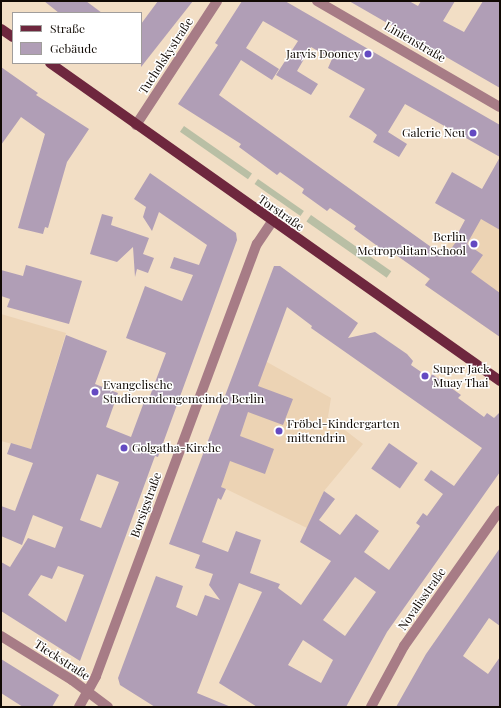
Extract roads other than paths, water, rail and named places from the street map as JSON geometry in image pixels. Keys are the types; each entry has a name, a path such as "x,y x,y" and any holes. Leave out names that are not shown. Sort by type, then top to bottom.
{"main road":[{"path":"1,29 12,36"},
{"name":"Torstraße","path":"51,64 272,222 500,381"}],"street":[{"name":"Tucholskystraße","path":"136,125 217,1"},
{"name":"Linienstraße","path":"317,1 500,107"},
{"name":"Borsigstraße","path":"79,707 96,676 258,244 272,222"},
{"name":"Novalisstraße","path":"371,707 404,646 500,510"},
{"name":"Tieckstraße","path":"1,636 108,707"}],"place":[{"name":"Jarvis Dooney","path":"368,54"},
{"name":"Galerie Neu","path":"473,133"},
{"name":"Berlin Metropolitan School","path":"474,244"},
{"name":"Super Jack Muay Thai","path":"425,376"},
{"name":"Evangelische Studierendengemeinde Berlin","path":"95,392"},
{"name":"Fröbel-Kindergarten mittendrin","path":"279,431"},
{"name":"Golgatha-Kirche","path":"124,448"}]}
